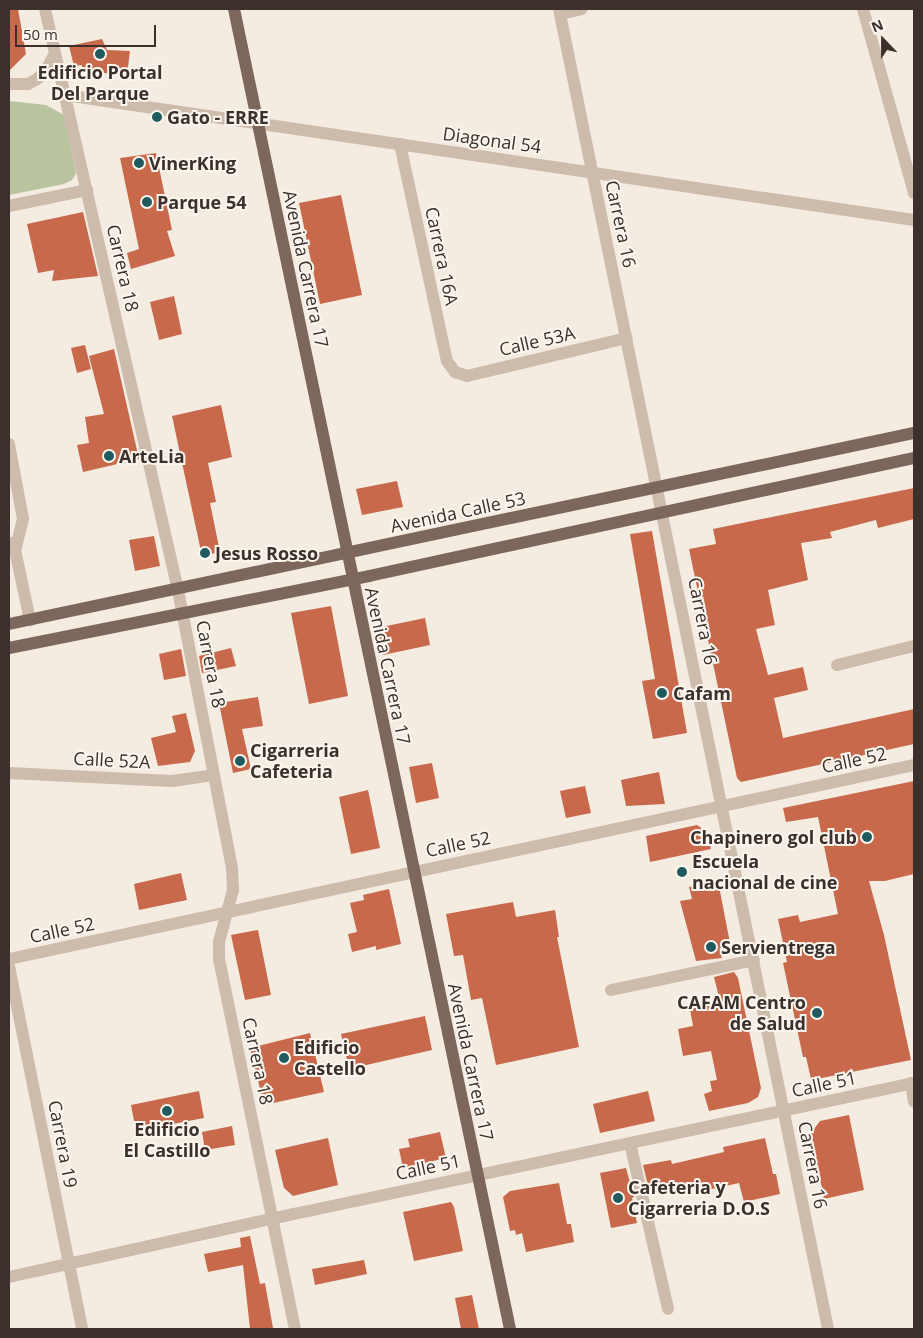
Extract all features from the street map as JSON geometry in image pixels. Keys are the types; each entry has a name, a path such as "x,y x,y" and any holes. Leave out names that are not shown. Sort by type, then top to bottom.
{"main road":[{"name":"Avenida Carrera 17","path":"234,9 510,1329"},
{"name":"Avenida Calle 53","path":"9,624 178,590 914,433"},
{"path":"9,648 352,579 914,458"}],"street":[{"name":"Carrera 18","path":"45,9 178,590 232,869 233,890 219,942 220,966 295,1329"},
{"path":"560,11 581,9"},
{"path":"863,9 914,193"},
{"name":"Carrera 16","path":"560,11 828,1329"},
{"path":"9,84 28,84 38,79 45,72 55,53"},
{"name":"Diagonal 54","path":"65,94 914,220"},
{"name":"Carrera 16A","path":"400,144 447,361 455,372"},
{"path":"9,206 87,190"},
{"name":"Calle 53A","path":"455,372 467,376 627,338"},
{"path":"9,444 23,519 12,545 30,620"},
{"path":"837,665 914,646"},
{"name":"Calle 52","path":"9,959 914,765"},
{"name":"Calle 52A","path":"9,773 172,781 214,775"},
{"path":"611,990 754,960"},
{"name":"Carrera 19","path":"9,966 82,1329"},
{"path":"913,1083 914,1102"},
{"name":"Calle 51","path":"9,1277 272,1218 913,1083"},
{"path":"630,1143 668,1309"}],"green space":[{"path":"9,101 46,105 64,115 76,173 72,180 64,184 9,195"}],"building":[{"path":"9,9 18,9 26,54 9,71"},
{"name":"Edificio Portal Del Parque","path":"102,39 107,50 130,51 127,75 82,71 82,65 74,66 69,46"},
{"path":"156,153 172,230 167,231 175,256 131,269 127,253 139,249 120,158"},
{"path":"341,195 362,295 320,304 299,203"},
{"path":"83,212 98,276 52,281 54,270 38,273 27,224"},
{"path":"174,296 182,334 159,340 150,302"},
{"path":"85,345 91,369 77,373 71,348"},
{"path":"114,349 139,459 83,472 77,445 89,443 85,417 104,414 89,356"},
{"path":"221,405 232,457 208,463 216,502 210,503 220,552 202,556 172,416"},
{"path":"397,481 403,507 362,515 356,489"},
{"path":"914,488 914,519 878,528 876,520 830,532 832,538 801,543 808,580 768,590 775,625 756,629 768,675 803,667 808,690 774,698 783,738 914,709 914,744 741,782 737,778 689,549 716,544 713,529"},
{"path":"652,531 687,733 653,739 642,681 655,679 630,534"},
{"path":"154,536 160,566 135,571 129,540"},
{"path":"331,606 348,696 309,704 291,613"},
{"path":"425,618 430,645 383,655 377,628"},
{"path":"231,648 236,666 202,673 199,656"},
{"path":"181,649 186,676 164,680 159,654"},
{"path":"258,697 263,726 242,729 251,769 233,773 219,703"},
{"path":"186,713 195,751 190,762 158,766 151,738 176,732 172,716"},
{"path":"432,763 439,798 416,803 409,767"},
{"path":"659,772 665,804 626,806 621,780"},
{"path":"914,781 914,874 885,881 869,881 884,935 911,1060 811,1079 806,1057 803,1057 783,963 787,962 778,919 798,915 800,922 838,914 818,817 786,822 783,808"},
{"path":"585,786 591,813 566,818 560,791"},
{"path":"368,790 380,848 351,854 339,797"},
{"path":"697,825 706,831 711,849 650,862 646,836"},
{"path":"181,873 187,900 139,910 134,884"},
{"path":"718,881 730,951 721,956 722,958 696,961 680,901 692,899 689,887"},
{"path":"389,889 401,944 376,950 376,946 352,952 348,934 357,932 350,903 364,900 363,895"},
{"path":"513,902 516,917 555,910 559,937 557,937 579,1047 496,1065 482,998 471,1000 463,955 454,956 446,914"},
{"path":"258,930 271,995 245,1000 231,935"},
{"path":"734,972 738,978 761,1088 758,1097 748,1103 709,1111 704,1094 712,1091 710,1081 717,1080 711,1051 683,1056 678,1029 693,1026 689,1004 719,997 714,977"},
{"path":"425,1016 432,1050 349,1069 341,1034"},
{"name":"Edificio Castello","path":"310,1033 324,1092 264,1105 250,1048"},
{"name":"Edificio El Castillo","path":"199,1091 204,1118 136,1131 131,1105"},
{"path":"648,1091 655,1121 600,1133 593,1104"},
{"path":"849,1115 864,1190 824,1199 811,1133 820,1121"},
{"path":"232,1126 235,1145 205,1150 202,1132"},
{"path":"440,1132 446,1158 403,1168 399,1149 410,1147 408,1139"},
{"path":"328,1138 338,1185 293,1196 284,1188 275,1150"},
{"path":"765,1138 773,1174 776,1174 780,1194 744,1202 739,1183 703,1191 701,1182 650,1194 643,1165 671,1160 672,1164 724,1152 723,1147"},
{"name":"Cafeteria y Cigarreria D.O.S","path":"626,1168 634,1197 632,1198 637,1223 611,1228 600,1173"},
{"path":"559,1183 567,1224 571,1224 574,1242 526,1252 522,1233 516,1235 515,1230 510,1231 503,1197 510,1191"},
{"path":"451,1202 454,1207 463,1251 414,1261 403,1212"},
{"path":"250,1236 260,1284 265,1283 273,1328 250,1329 243,1265 208,1272 204,1254 241,1247 240,1238"},
{"path":"364,1260 367,1274 315,1285 312,1269"},
{"path":"472,1295 479,1329 461,1329 455,1298"}],"place":[{"name":"Edificio Portal Del Parque","path":"100,54"},
{"name":"Gato - ERRE","path":"157,117"},
{"name":"VinerKing","path":"139,163"},
{"name":"Parque 54","path":"147,202"},
{"name":"ArteLia","path":"109,456"},
{"name":"Jesus Rosso","path":"205,553"},
{"name":"Cafam","path":"662,693"},
{"name":"Cigarreria Cafeteria","path":"240,761"},
{"name":"Chapinero gol club","path":"867,837"},
{"name":"Escuela nacional de cine","path":"682,872"},
{"name":"Servientrega","path":"711,947"},
{"name":"CAFAM Centro de Salud","path":"817,1013"},
{"name":"Edificio Castello","path":"284,1058"},
{"name":"Edificio El Castillo","path":"167,1111"},
{"name":"Cafeteria y Cigarreria D.O.S","path":"618,1198"}]}
